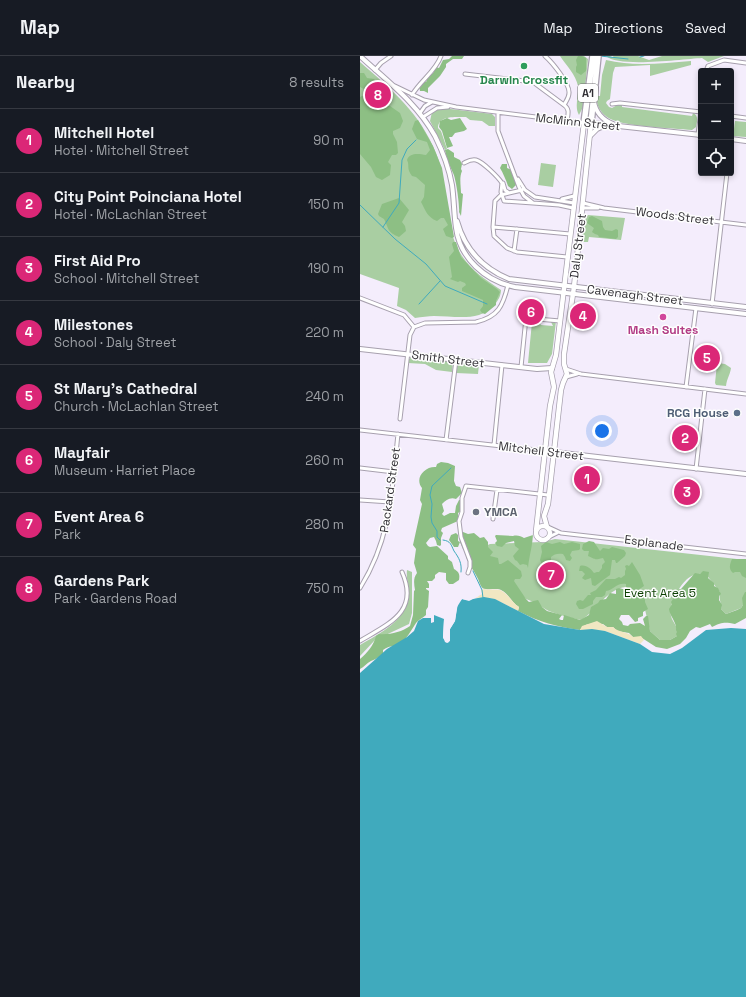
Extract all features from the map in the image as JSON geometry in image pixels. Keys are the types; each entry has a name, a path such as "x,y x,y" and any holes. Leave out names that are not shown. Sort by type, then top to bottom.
{"highway":[{"name":"A1","path":"584,123 594,61 598,56"},
{"name":"A1","path":"591,123 594,93 594,61"},
{"name":"McMinn Street","path":"584,123 591,123"}],"main road":[{"name":"Daly Street","path":"553,367 556,355 563,286 584,123"},
{"name":"Daly Street","path":"566,369 564,354 574,287 591,123"},
{"path":"574,202 583,206"},
{"path":"573,208 583,206"},
{"path":"570,234 579,236"},
{"path":"567,257 573,255 578,250"},
{"path":"560,364 566,369 566,377 561,390 554,452 544,516 550,534 543,540 538,538 536,531 550,406 554,389 551,376 553,367 560,364"},
{"path":"551,376 555,380 559,381 566,377"},
{"name":"Mitchell Street","path":"545,451 554,452"},
{"path":"536,531 539,526 544,525 548,527"}],"street":[{"path":"360,56 394,86 423,117 446,162 452,185 454,205"},
{"path":"375,70 390,56"},
{"path":"412,95 438,63 441,56"},
{"path":"545,56 551,61 569,89 569,97 564,105"},
{"path":"707,68 708,66 724,60 746,63"},
{"path":"465,74 533,82 567,107 567,121"},
{"path":"394,86 412,95 432,102 456,107"},
{"path":"594,93 595,106 599,115 610,123 622,127"},
{"path":"420,113 425,106 432,102"},
{"path":"612,104 620,103 698,112"},
{"path":"423,117 438,107 456,107"},
{"name":"McMinn Street","path":"456,107 584,123"},
{"path":"498,113 498,131 521,190 529,200 535,203"},
{"path":"734,116 746,118"},
{"name":"McMinn Street","path":"591,123 698,135"},
{"path":"590,136 596,129 608,125"},
{"path":"734,139 746,141"},
{"path":"464,163 472,160 478,161 502,181 505,190 509,193"},
{"path":"514,170 525,190 532,196 574,202"},
{"path":"711,310 727,176"},
{"path":"502,181 501,195 506,201"},
{"path":"525,190 501,195 495,201 493,227 494,236 507,248 517,252 567,257"},
{"path":"529,200 532,196"},
{"path":"558,199 574,196"},
{"path":"546,198 546,204"},
{"path":"495,201 535,203 573,208"},
{"name":"Cavenagh Street","path":"454,205 461,234 473,254 486,267 509,279 746,307"},
{"name":"Cavenagh Street","path":"454,205 458,237 468,257 486,276 508,285 563,292 573,295 746,314"},
{"name":"Woods Street","path":"583,206 746,225"},
{"path":"493,227 570,234"},
{"path":"514,250 518,229"},
{"path":"400,419 407,354 410,335 414,327 425,323 476,322 491,317 504,300 509,279"},
{"path":"530,288 531,282"},
{"path":"608,291 608,298"},
{"path":"360,298 404,315 414,327"},
{"name":"Cavenagh Street","path":"696,302 696,308"},
{"path":"686,387 696,308"},
{"path":"521,367 526,318 560,321"},
{"name":"Smith Street","path":"360,349 537,369 553,367"},
{"path":"446,440 456,360"},
{"path":"494,445 502,365"},
{"name":"Smith Street","path":"537,369 551,376"},
{"path":"566,369 581,374 746,394"},
{"path":"566,377 581,374"},
{"path":"696,469 705,389"},
{"name":"Mitchell Street","path":"360,430 545,451"},
{"name":"Packard Street","path":"360,588 380,548 387,526 398,434"},
{"name":"Mitchell Street","path":"554,452 746,474"},
{"path":"360,468 394,472"},
{"path":"468,573 470,561 461,537 459,521 462,512 462,498 465,487 469,486 548,495"},
{"path":"493,520 497,490"},
{"path":"360,501 390,502"},
{"name":"Esplanade","path":"548,527 561,533"},
{"name":"Esplanade","path":"547,538 561,533 746,554"},
{"path":"360,641 393,622 401,612 406,602 407,591 406,581 402,572"}],"green space":[{"path":"452,56 464,56 462,59 453,59 446,64 446,67 440,76 428,88 428,93 420,91 419,86 423,82 426,82 426,79 433,73 436,67 439,68 443,60 449,59"},
{"path":"560,56 584,56 588,59 583,107 579,115 577,108 577,82"},
{"path":"578,56 586,58 586,71 581,75 576,72 576,60"},
{"path":"606,56 614,58 613,56 638,56 649,60 662,56 724,56 708,62 702,58 667,61 624,62 613,60"},
{"path":"606,60 638,64 691,61 691,65 650,76 650,65 615,67 610,99 606,103 612,108 622,104 622,107 692,116 693,113 697,117 696,127 692,130 635,125 623,123 607,117 599,108 596,96 600,96 602,75"},
{"path":"360,62 404,103 422,126 436,153 440,165 449,219 456,245 462,256 475,271 501,290 497,302 483,314 468,317 432,316 415,318 406,310 397,306 399,288 360,274"},
{"path":"360,73 364,73 367,78 374,79 377,83 376,88 366,90 360,87"},
{"path":"362,96 373,100 378,100 385,105 390,106 400,113 403,121 400,128 393,131 397,142 398,153 396,155 392,155 388,162 391,165 390,175 382,180 376,177 371,167 360,154 360,97"},
{"path":"442,108 492,114 495,117 495,126 489,126 482,121 470,120 466,117 444,119 439,124 438,128 441,131 447,149 445,150 430,121 432,112"},
{"path":"447,118 451,120 460,118 467,129 455,133 452,137 449,137 453,146 447,148 442,131 439,127 440,121"},
{"path":"418,120 433,146 442,168 454,237 452,238 446,236 443,229 448,225 444,218 437,221 431,218 427,213 421,202 424,197 425,185 416,177 412,176 409,171 407,160 408,157 415,154 426,155 430,150 427,142 417,139 412,129 415,121"},
{"path":"735,121 746,122 746,137 734,136"},
{"path":"448,149 454,153 454,157 460,160 462,164 460,182 461,193 463,194 461,216 459,212 455,180 445,150"},
{"path":"541,163 556,165 553,187 538,185"},
{"path":"502,164 507,164 507,168 512,170 516,185 512,189 508,186 500,168"},
{"path":"399,198 409,210 402,222 406,231 399,237 390,232 384,219 378,214 382,204"},
{"path":"588,215 625,218 621,240 589,237 588,242 581,242 585,218"},
{"path":"592,216 602,221 605,230 618,230 618,237 616,239 599,237 592,232 594,228 587,223 589,217"},
{"path":"453,242 456,242 461,257 481,278 500,292 496,305 485,314 480,310 483,306 483,300 462,291 462,288 466,285 465,283 450,279 452,277 449,257 454,251 452,244"},
{"path":"556,321 552,354 547,363 528,363 532,322 539,322 541,325 553,326 551,322"},
{"path":"412,357 452,361 452,372 436,370 425,364 408,363 409,359"},
{"path":"461,362 479,364 478,374 456,373 457,366"},
{"path":"718,363 725,364 731,368 726,386 716,385 715,383"},
{"path":"441,462 455,466 454,481 456,486 460,487 462,493 456,499 448,499 442,504 444,511 442,514 444,516 450,513 455,513 459,500 461,500 461,511 458,513 458,521 442,528 441,531 443,533 440,546 437,545 434,537 430,538 426,543 430,547 437,546 448,556 448,559 452,562 454,569 459,573 459,580 453,584 449,584 446,580 446,573 439,572 435,575 435,578 432,581 427,581 429,588 426,589 429,591 426,615 417,622 401,643 385,648 383,650 383,654 360,669 360,659 370,649 376,636 379,634 399,631 410,626 413,615 415,590 414,579 417,573 414,563 416,549 413,545 422,504 420,500 422,488 419,480 422,473 428,468 436,467 437,464"},
{"path":"463,532 468,534 474,533 480,538 484,537 488,542 488,547 493,552 490,556 498,558 499,564 508,560 521,571 522,576 520,579 515,579 514,581 526,599 529,602 538,600 542,607 547,611 562,615 559,619 561,620 563,620 564,615 580,620 589,615 591,607 600,600 606,599 610,593 616,594 616,589 619,588 633,592 645,599 648,609 643,612 643,616 638,618 638,621 635,622 629,615 621,615 619,619 623,625 628,626 630,624 640,623 645,626 643,619 648,616 650,631 660,640 670,640 677,636 676,627 669,609 672,604 671,602 673,596 676,590 681,589 695,573 700,574 703,571 709,572 708,578 714,583 714,586 718,588 721,594 719,596 719,600 722,605 721,609 726,614 741,608 743,605 742,598 746,592 746,618 735,624 724,623 712,627 710,624 700,628 696,627 690,631 680,644 667,649 656,647 642,638 633,637 629,633 617,631 613,627 607,627 603,624 587,625 582,627 580,630 556,626 518,611 519,607 501,590 482,588 467,559 466,556 469,554 463,549 459,535"},
{"path":"456,533 458,535 458,541 460,542 458,547 454,547 449,540 451,535"},
{"path":"496,535 520,536 524,538 533,535 528,568 527,565 520,565 515,560 513,556 519,549 515,546 514,541 506,543 502,547 497,546 495,543 497,541"},
{"name":"Event Area 5","path":"555,539 746,560 746,592 743,605 741,608 726,614 721,609 719,597 720,592 705,573 693,575 686,580 679,589 671,606 671,616 677,627 677,636 670,640 660,640 650,631 643,601 626,587 607,596 581,620 557,614 526,599 479,549 490,544 543,542"},
{"path":"589,541 594,542 600,551 603,548 609,549 612,547 624,550 626,553 625,556 617,563 615,560 612,560 610,575 595,586 592,585 591,578 585,580 582,578 585,574 582,571 579,571 580,566 584,566 588,567 594,573 599,572 605,562 603,558 596,559 588,556 589,551 584,551 582,549 583,544"},
{"path":"546,542 552,544 560,542 564,544 572,542 580,544 580,549 572,551 570,555 572,558 570,561 566,560 563,554 556,554 551,557 551,561 548,561 548,563 543,566 540,560 542,552 541,546"},
{"path":"732,559 746,559 746,578 742,576 740,572 733,573 730,570"},
{"path":"632,562 640,575 644,586 638,590 634,590 626,587 626,584 620,584 606,591 605,595 602,597 596,597 593,604 583,609 579,609 576,604 577,601 583,601 588,595 591,595 590,593 596,590 606,579 621,578 625,575 625,566 629,566"},
{"path":"407,570 412,572 412,613 409,624 375,640 360,656 360,645 384,631 398,619 403,612 408,595"}],"sand":[{"path":"481,590 503,591 519,607 518,611 493,599 475,598 482,594"},
{"path":"597,621 607,627 613,627 633,637 641,636 644,640 640,644 605,631 580,630 582,626"}],"water":[{"path":"484,597 495,599 544,624 580,630 592,629 605,631 640,644 652,652 670,654 682,648 706,630 731,628 746,629 746,997 360,997 360,673 387,649 414,631 418,621 423,618 431,618 431,623 434,622 434,615 444,619 443,638 448,643 450,639 450,629 455,621 457,607 462,599 470,600"}],"pier":[{"path":"479,596 469,601 462,599 458,603 455,621 450,629 450,641 447,643 445,642 443,637 444,619 446,619 445,637 447,640 448,629 453,620 457,602 461,597 469,599"}],"waterway":[{"path":"600,56 628,59"},
{"path":"640,57 644,56"},
{"path":"383,227 399,203 402,160 407,149 416,140"},
{"path":"360,205 395,239 426,264 445,286 487,304"},
{"path":"419,304 440,281"},
{"path":"440,540 437,537 437,531 432,523 432,504 430,495 432,486 451,468"},
{"path":"443,540 448,541 451,545 460,561 461,572"},
{"path":"473,571 482,590 483,598"}],"place":[{"name":"Darwin Crossfit","path":"524,66"},
{"name":"Gardens Park","path":"378,95"},
{"name":"Mayfair","path":"531,312"},
{"name":"Milestones","path":"583,316"},
{"name":"Mash Suites","path":"663,317"},
{"name":"St Mary's Cathedral","path":"707,358"},
{"name":"RCG House","path":"737,413"},
{"name":"City Point Poinciana Hotel","path":"685,438"},
{"name":"Mitchell Hotel","path":"587,479"},
{"name":"First Aid Pro","path":"687,492"},
{"name":"YMCA","path":"476,512"},
{"name":"Event Area 6","path":"551,575"}]}
